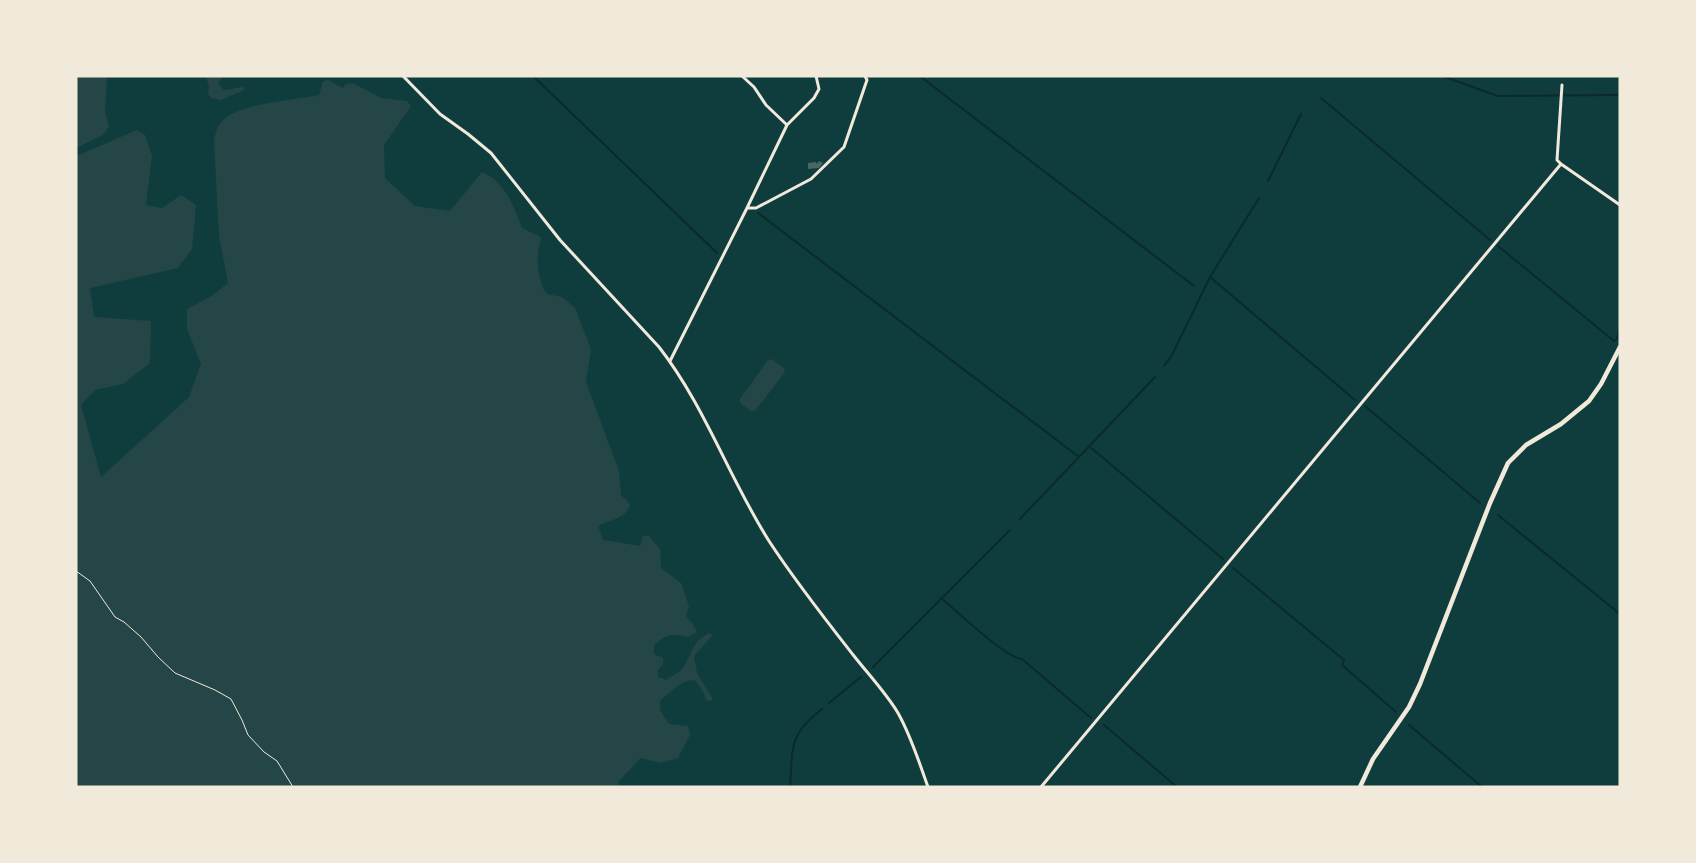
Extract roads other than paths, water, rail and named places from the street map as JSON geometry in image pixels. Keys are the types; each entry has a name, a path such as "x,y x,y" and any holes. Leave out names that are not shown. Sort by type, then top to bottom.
{"main road":[{"path":"1360,787 1373,759 1409,707 1420,684 1490,503 1508,463 1526,445 1561,424 1589,401 1601,384 1620,347"}],"street":[{"path":"403,76 440,114 491,153 560,240 670,361 690,391 741,490 781,559 824,618 892,704 914,745 928,787"},
{"path":"742,76 754,87 766,105 787,125"},
{"path":"670,361 787,125 814,98 819,89 816,76"},
{"path":"747,208 756,208 811,179 844,147 867,80 865,76"},
{"path":"1562,85 1558,160 1620,205"},
{"path":"1041,787 1561,164"}],"waterway":[{"path":"533,76 717,253"},
{"path":"1442,76 1498,96 1620,95"},
{"path":"921,77 1194,286"},
{"path":"1321,98 1490,240"},
{"path":"1268,181 1301,114"},
{"path":"1164,366 1172,355 1210,277 1259,198"},
{"path":"758,213 1079,457"},
{"path":"1498,246 1614,341 1617,339 1620,327"},
{"path":"1210,277 1355,400"},
{"path":"1020,519 1155,377"},
{"path":"1365,406 1480,503"},
{"path":"1089,446 1223,559"},
{"path":"1498,515 1620,614"},
{"path":"873,667 1010,530"},
{"path":"1233,568 1344,660 1342,665 1396,712"},
{"path":"941,598 993,643 1004,651 1022,659 1091,718"},
{"path":"829,703 861,677"},
{"path":"790,787 794,743 803,727 822,709"},
{"path":"1104,725 1177,787"},
{"path":"1409,725 1482,787"}]}
